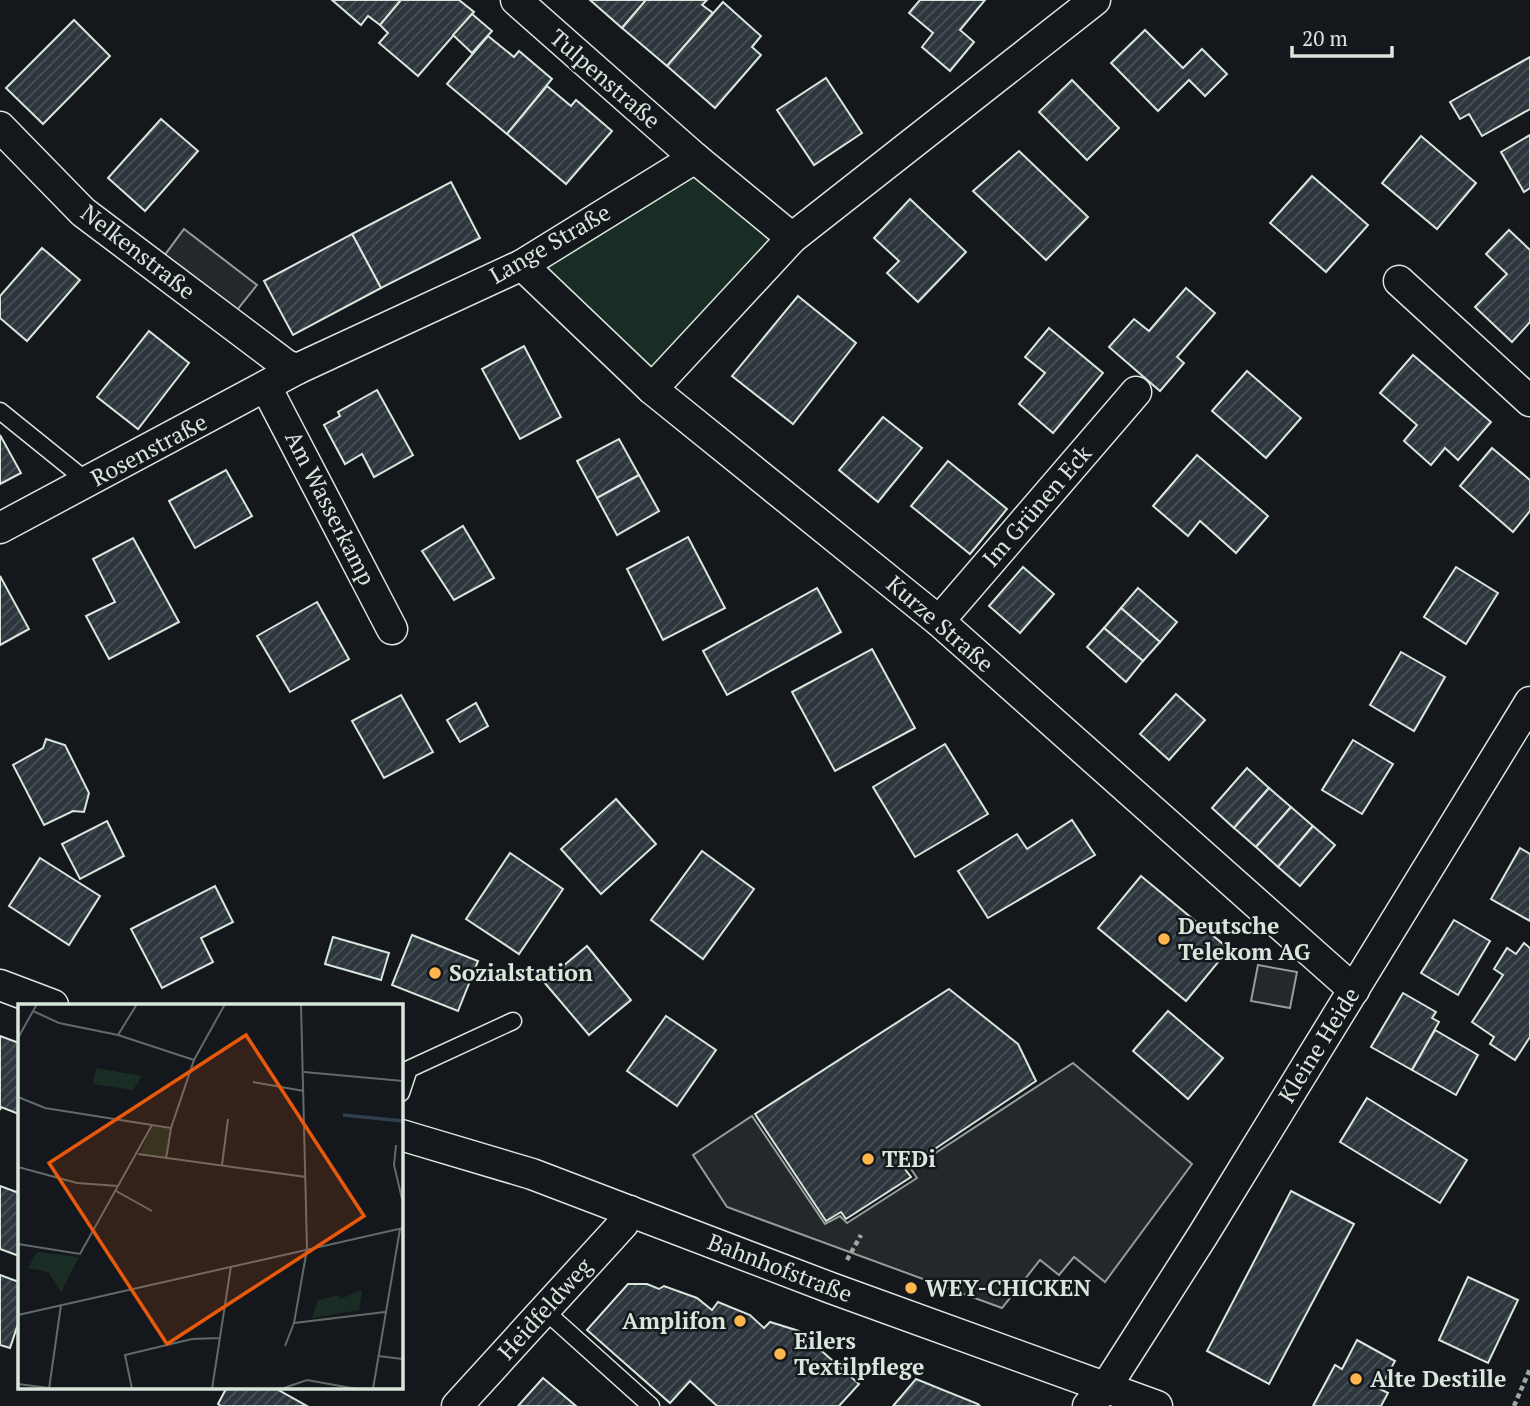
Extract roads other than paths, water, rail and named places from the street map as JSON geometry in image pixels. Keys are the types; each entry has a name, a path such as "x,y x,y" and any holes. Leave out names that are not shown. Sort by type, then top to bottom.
{"street":[{"name":"Tulpenstraße","path":"516,0 695,158"},
{"path":"652,389 792,238 1095,0"},
{"name":"Nelkenstraße","path":"0,127 83,212 292,367"},
{"path":"695,158 792,238"},
{"name":"Lange Straße","path":"292,367 522,265 695,158"},
{"name":"Kurze Straße","path":"522,265 652,389 939,621 1354,990"},
{"path":"1399,281 1530,401"},
{"name":"Rosenstraße","path":"0,528 266,387 292,367"},
{"name":"Am Wasserkamp","path":"266,387 392,629"},
{"name":"Im Grünen Eck","path":"939,621 1136,392"},
{"name":"Kleine Heide","path":"1097,1396 1354,990 1530,702"},
{"path":"0,985 50,1004"},
{"name":"Bahnhofstraße","path":"402,1135 532,1174 630,1210 1097,1396 1157,1406"},
{"name":"Heidfeldweg","path":"457,1406 623,1224 630,1210"}],"lane":[{"path":"0,411 88,482"},
{"path":"402,1090 409,1069 513,1021"},
{"path":"544,1310 651,1406"}],"place":[{"name":"Deutsche Telekom AG","path":"1164,939"},
{"name":"Sozialstation","path":"435,973"},
{"name":"TEDi","path":"868,1159"},
{"name":"WEY-CHICKEN","path":"911,1288"},
{"name":"Amplifon","path":"740,1321"},
{"name":"Eilers Textilpflege","path":"780,1354"},
{"name":"Alte Destille","path":"1356,1379"}]}
